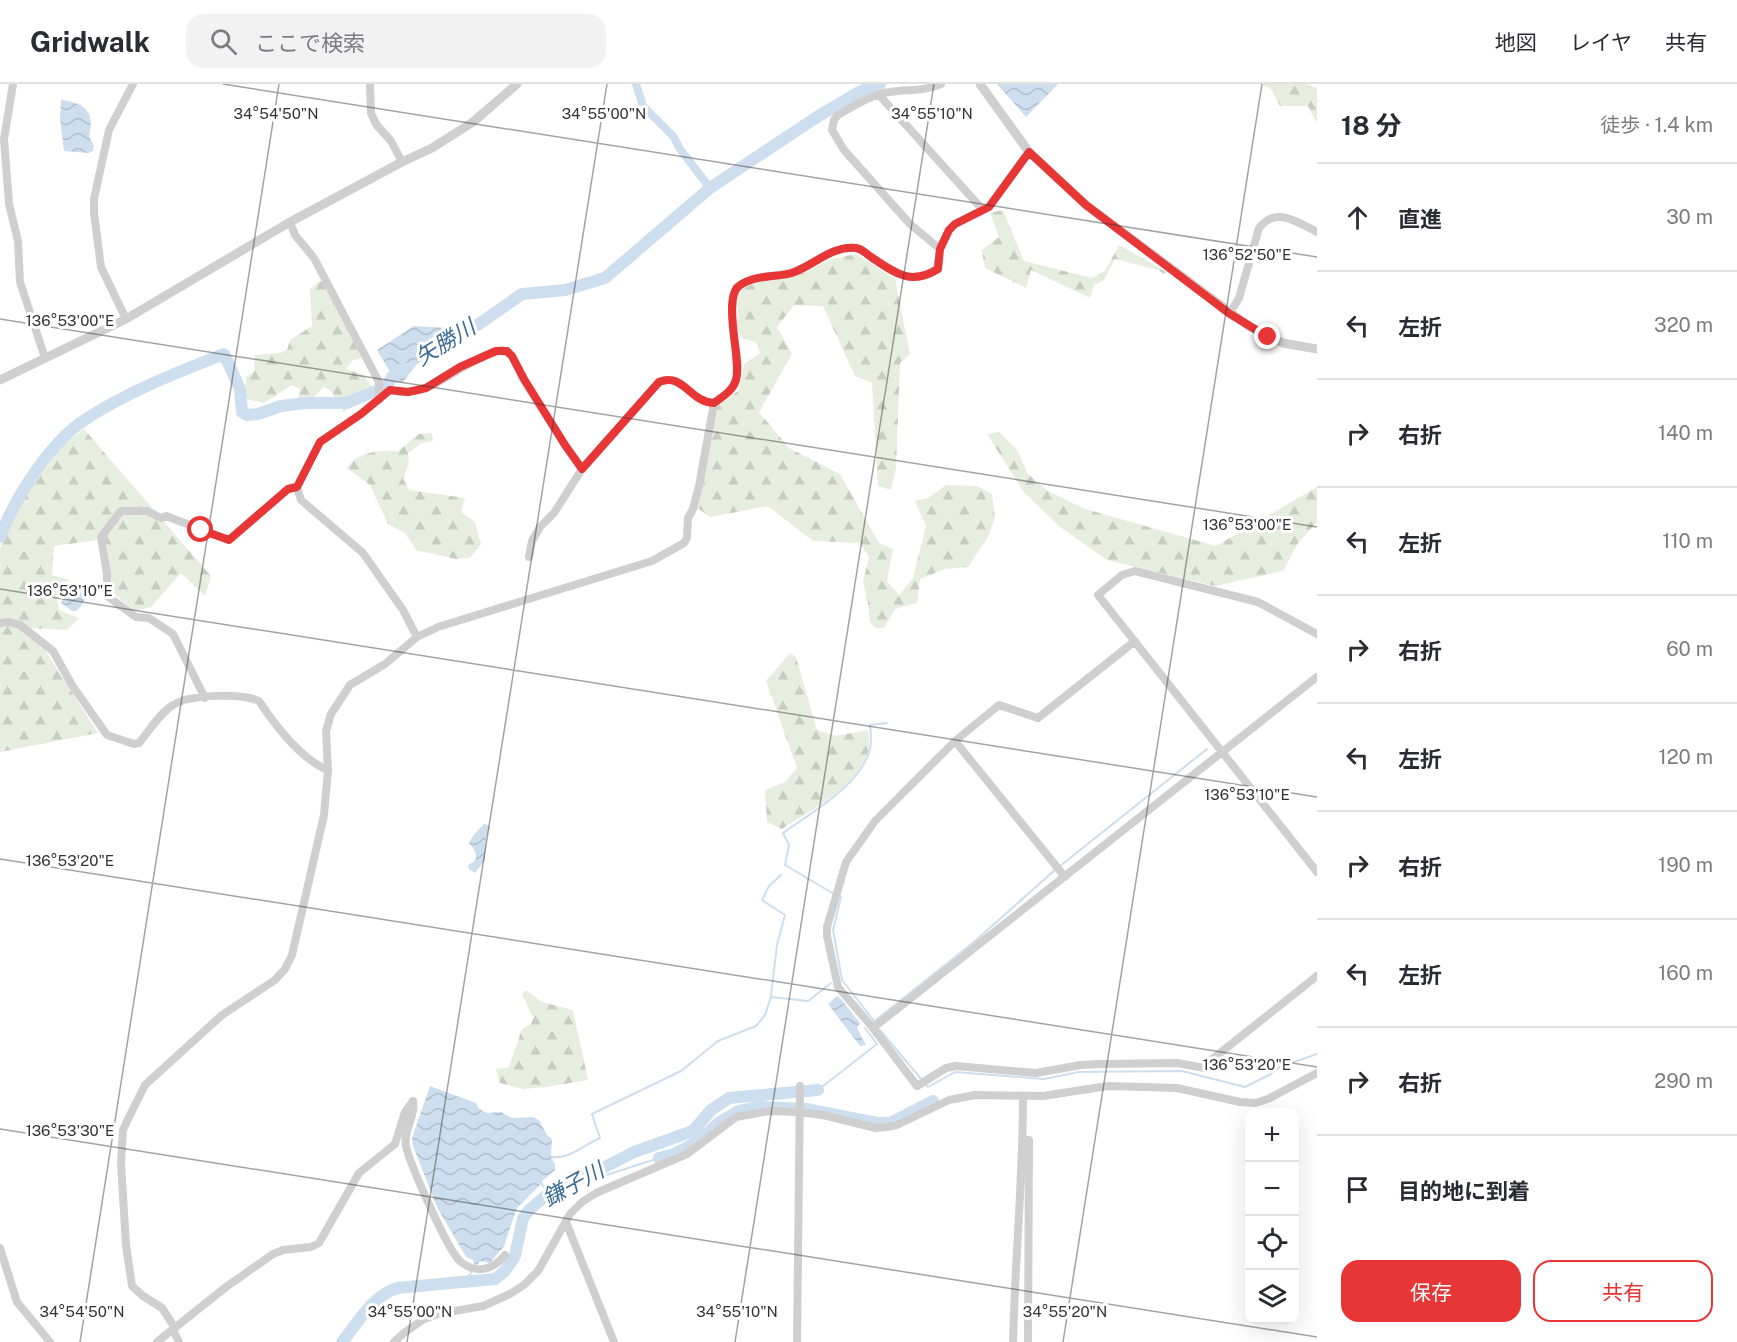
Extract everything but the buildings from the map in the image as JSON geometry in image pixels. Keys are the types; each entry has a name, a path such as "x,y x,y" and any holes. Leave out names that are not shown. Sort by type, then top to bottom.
{"street":[{"path":"13,84 4,139 9,204 18,241 20,282 45,358"},
{"path":"126,319 101,267 94,199 109,129 133,84"},
{"path":"370,84 371,114 376,124 391,141 402,162"},
{"path":"0,380 126,319 290,222 432,148 457,133 517,84"},
{"path":"940,249 910,225 844,150 832,130 834,120 838,115 879,95 888,92 920,91 941,84"},
{"path":"980,84 1029,152 1086,205 1230,314 1268,337 1283,343 1317,349"},
{"path":"879,95 982,210"},
{"path":"529,557 532,541 540,527 554,513 582,469 659,382 665,380 678,382 696,398 708,403 714,403 727,393 736,380 738,367 733,331 733,296 736,288 759,277 796,271 848,248 862,249 869,256 904,276 910,278 927,276 938,269 940,249 949,230 955,224 989,207 1029,152"},
{"path":"1230,314 1239,298 1259,228 1264,222 1274,216 1282,216 1317,232"},
{"path":"290,222 295,235 314,258 379,382 379,400"},
{"path":"417,637 403,610 363,553 301,500 297,487 320,442 390,390 408,392 426,388 460,367 496,351 507,351 582,469"},
{"path":"179,1342 162,1308 132,1286 122,1197 123,1130 145,1085 222,1015 275,980 285,969 292,955 301,921 324,815 328,770 326,732 339,700 350,685 385,664 417,637 450,623 499,610 549,592 652,561 684,543 687,537 688,518 693,510 699,486 714,403"},
{"path":"205,698 173,634 149,618 136,617 107,597 107,574 102,537 119,513 127,511 147,512 158,518 166,516 229,540 288,489 297,487"},
{"path":"1317,634 1258,602 1135,571 1122,575 1098,595 1317,872"},
{"path":"0,623 20,625 53,651 72,685 107,735 134,744 139,743 173,704 182,700 241,696 260,701 273,722 298,748 317,765 328,770"},
{"path":"1135,641 1038,718 999,705 956,741 875,820 850,856 827,927 838,987 917,1086 946,1068 956,1066 1036,1074 1081,1065 1099,1064 1178,1063 1204,1068 1210,1060 1317,976"},
{"path":"873,1028 1317,676"},
{"path":"956,741 1065,877"},
{"path":"394,1342 424,1319 438,1314 483,1306 499,1300 524,1285 545,1261 566,1222 582,1202 596,1192 687,1154 736,1117 770,1111 798,1112 876,1128 887,1128 908,1120 929,1108 963,1097 992,1094 1023,1096 1064,1094 1108,1086 1159,1086 1255,1103 1268,1099 1317,1073"},
{"path":"796,1342 800,1086"},
{"path":"1013,1342 1023,1096"},
{"path":"157,1342 226,1287 273,1254 320,1244 359,1173 395,1144 405,1112 413,1101 414,1107 407,1130 406,1144 432,1210 456,1256 464,1264 489,1269 505,1255"},
{"path":"1023,1139 1029,1140 1028,1342"},
{"path":"566,1222 614,1342"},
{"path":"0,1248 17,1302 50,1342"}],"green space":[{"path":"1261,84 1307,84 1317,88 1317,124 1308,106 1280,106 1271,89"},
{"path":"1003,210 1024,261 1092,278 1105,271 1119,245 1166,272 1164,274 1158,270 1115,259 1104,280 1094,285 1090,298 1031,270 1026,288 985,268 982,250 999,237 990,213"},
{"path":"856,254 895,279 910,354 900,363 896,468 891,490 878,486 872,383 855,376 823,306 794,305 777,327 792,354 759,412 789,448 840,474 879,543 893,549 887,581 899,595 913,578 926,526 915,501 928,498 946,485 977,486 992,494 995,517 988,537 968,567 945,569 920,579 917,603 895,609 884,628 875,628 870,622 863,582 869,557 860,543 813,541 768,506 710,517 696,507 717,407 739,390 744,364 760,353 756,342 741,338 737,327 738,297 743,288 759,282 794,277 832,259"},
{"path":"320,281 324,283 362,358 353,360 346,369 363,374 376,394 343,412 331,391 324,387 313,398 298,399 300,389 292,385 264,403 246,399 246,377 254,372 255,355 287,350 290,340 312,326 310,289"},
{"path":"84,429 211,576 205,596 181,573 151,607 134,611 113,593 107,544 97,540 54,546 52,575 70,580 57,596 59,610 79,618 67,630 31,628 98,733 0,752 0,549 23,498 65,443"},
{"path":"999,432 1017,450 1028,474 1048,491 1085,509 1216,546 1317,487 1317,522 1298,543 1283,571 1215,586 1107,560 1060,527 1023,491 987,434"},
{"path":"432,433 433,441 422,443 408,453 409,464 403,478 409,490 465,498 461,512 475,522 481,544 470,558 456,559 416,550 405,533 388,524 370,485 347,468 363,455 398,451 419,434"},
{"path":"790,653 796,657 817,730 836,736 868,730 869,748 864,762 845,785 820,805 782,829 767,822 765,790 785,782 797,768 766,681"},
{"path":"526,990 542,1002 573,1010 588,1080 523,1089 500,1083 496,1069 509,1067 522,1029 531,1024 533,1018 522,994"}],"water":[{"path":"997,84 1058,84 1026,117"},
{"path":"61,100 82,106 89,114 91,127 89,136 94,146 93,151 89,153 64,151 60,119"},
{"path":"414,326 472,331 417,364 402,383 393,382 377,350"},
{"path":"75,584 84,589 85,595 81,607 72,611 61,603 67,587"},
{"path":"484,824 490,826 486,838 485,860 475,873 469,869 468,865 475,861 476,856 469,844"},
{"path":"837,996 860,1023 857,1028 866,1045 860,1046 828,1004"},
{"path":"430,1086 476,1103 479,1109 487,1113 501,1112 512,1118 533,1117 539,1120 547,1135 552,1139 551,1155 554,1157 552,1159 555,1170 517,1208 504,1246 490,1263 480,1261 477,1265 466,1257 437,1207 413,1146 412,1138"}],"waterway":[{"path":"636,84 643,106 673,136 680,149 710,188"},
{"name":"矢勝川","path":"454,336 479,324 522,294 565,290 605,278 710,188 817,117 861,91 880,84"},
{"name":"矢勝川","path":"0,537 24,489 59,442 86,419 102,409 171,375 224,354 240,389 242,412 247,415 258,414 281,406 306,403 346,403 386,387 392,377 404,368"},
{"path":"834,894 785,865 789,845 783,833 821,807 846,786 865,762 870,749 870,725 887,723"},
{"path":"1060,866 1207,749"},
{"path":"872,1023 974,942 1056,869"},
{"path":"771,995 777,945 785,915 762,900 769,886 781,875"},
{"path":"839,896 841,897 833,930 842,980 874,1021"},
{"path":"552,1157 571,1154 600,1138 592,1114 681,1071 718,1041 756,1026 765,1015 771,997 808,1001 831,983"},
{"path":"818,1090 877,1044 865,1028"},
{"path":"880,1030 922,1080"},
{"path":"925,1084 928,1087 955,1072 1044,1079 1079,1072 1182,1071 1245,1087 1280,1067 1317,1054"},
{"name":"鎌子川","path":"342,1342 380,1297 397,1288 495,1279 505,1271 515,1256 523,1218 548,1194 566,1183 634,1152 693,1131 711,1110 729,1098 818,1090"},
{"name":"鎌子川","path":"659,1158 674,1154 699,1141 718,1123 739,1111 760,1107 806,1109 877,1123 890,1123 933,1101"},
{"path":"540,1181 548,1194 659,1158"},
{"path":"466,1281 472,1271"}],"route":[{"path":"201,530 229,540 288,489 297,487 320,442 361,414 390,390 408,392 426,388 460,367 502,350 512,356 524,379 582,469 659,382 665,380 678,382 696,398 708,403 714,403 733,387 738,367 733,331 733,296 736,288 741,284 759,277 796,271 848,248 862,249 869,256 904,276 910,278 927,276 938,269 940,249 949,230 955,224 986,210 1029,152 1086,205 1230,314 1268,337"}]}
